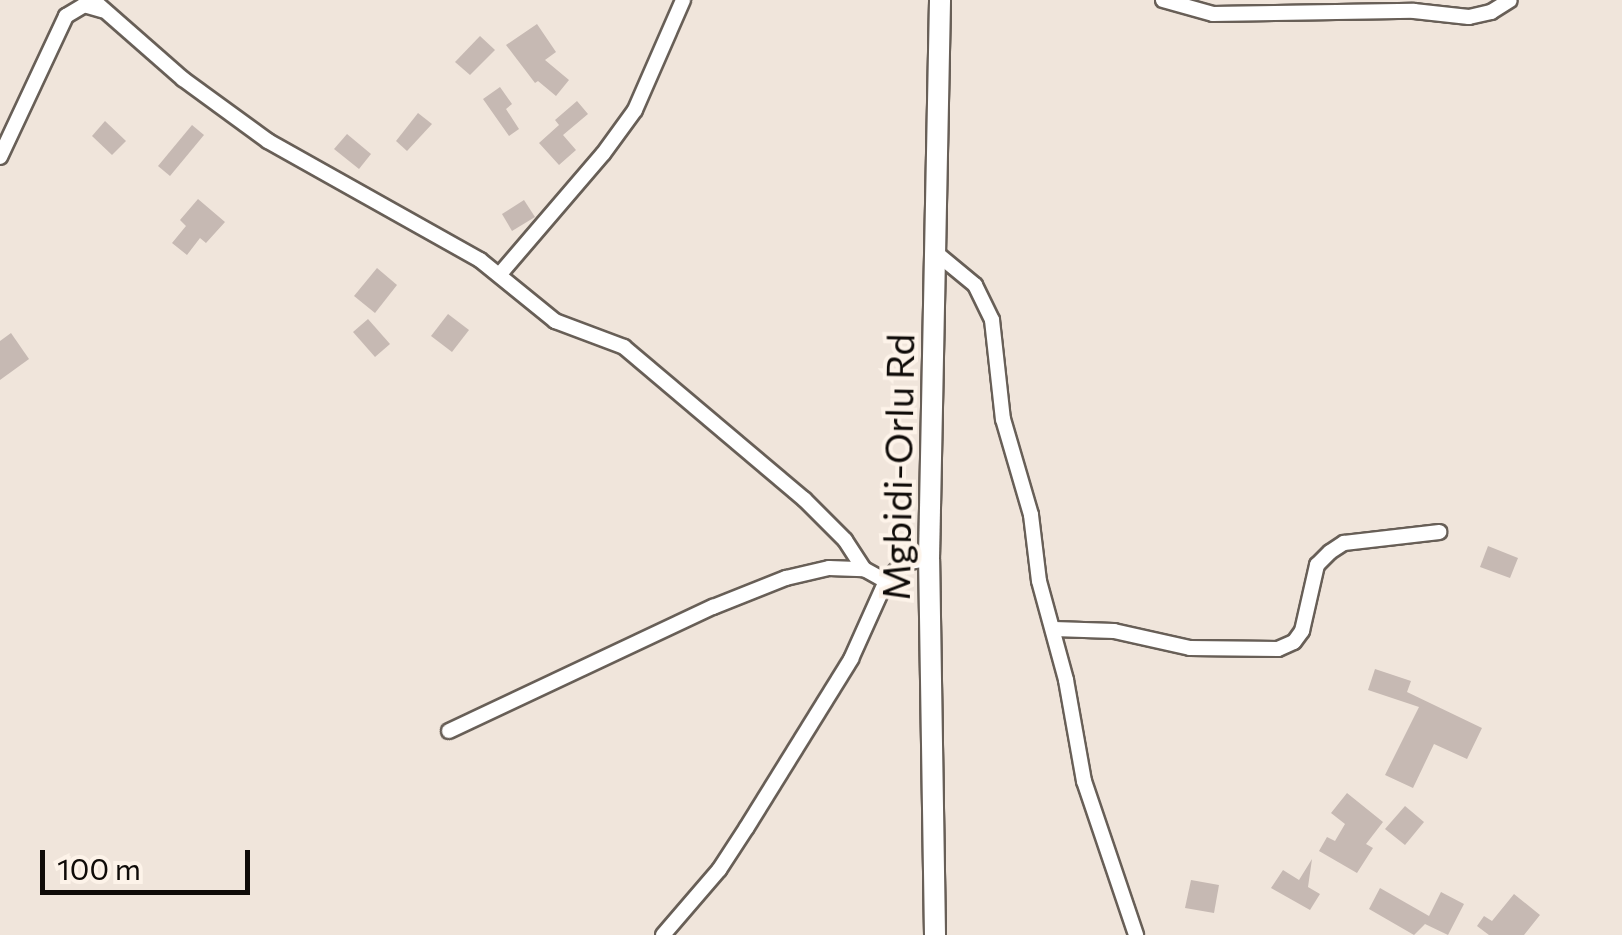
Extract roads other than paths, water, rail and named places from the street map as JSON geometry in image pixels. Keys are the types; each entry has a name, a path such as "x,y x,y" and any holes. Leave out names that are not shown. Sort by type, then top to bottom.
{"main road":[{"name":"Mgbidi-Orlu Rd","path":"935,935 929,559 940,0"}],"street":[{"path":"500,274 635,110 683,0"},
{"path":"1163,0 1213,14 1414,10 1469,17 1491,12 1510,0"},
{"path":"1,151 66,16 84,5 98,5 182,79 268,141 500,274 556,320 624,348 804,499 845,540 864,570"},
{"path":"935,252 975,285 992,320 1003,419 1031,515 1039,581 1054,629 1084,781 1136,935"},
{"path":"1054,629 1114,632 1190,648 1278,649 1294,642 1302,631 1317,565 1330,552 1344,544 1439,532"},
{"path":"663,935 718,870 748,827 858,646 886,581 904,564 929,559"},
{"path":"448,731 713,607 786,578 828,568 864,570 886,581"}]}
